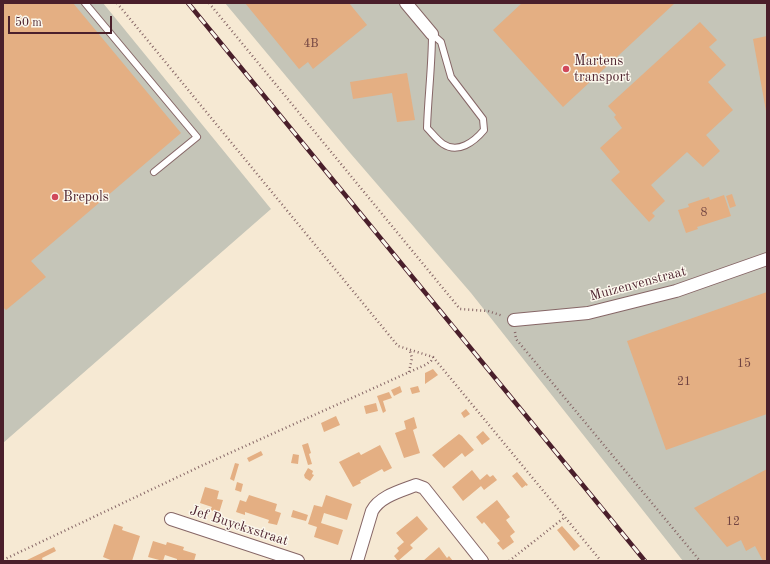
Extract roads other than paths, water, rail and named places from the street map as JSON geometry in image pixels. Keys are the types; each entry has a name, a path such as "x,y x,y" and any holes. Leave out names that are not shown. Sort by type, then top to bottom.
{"street":[{"path":"406,3 432,34"},
{"name":"Muizenvenstraat","path":"514,320 588,313 676,291 767,259"},
{"path":"357,561 372,511 376,505 385,498 416,485 424,488 482,561"},
{"name":"Jef Buyckxstraat","path":"171,518 298,561"}],"lane":[{"path":"85,3 197,137 154,172"},
{"path":"432,34 441,42 451,77 483,119 484,130 476,140 454,148 443,144 427,128 432,34"}],"railway":[{"path":"188,3 645,561"}],"place":[{"name":"Martens transport","path":"566,69"},
{"name":"Brepols","path":"55,197"}]}
